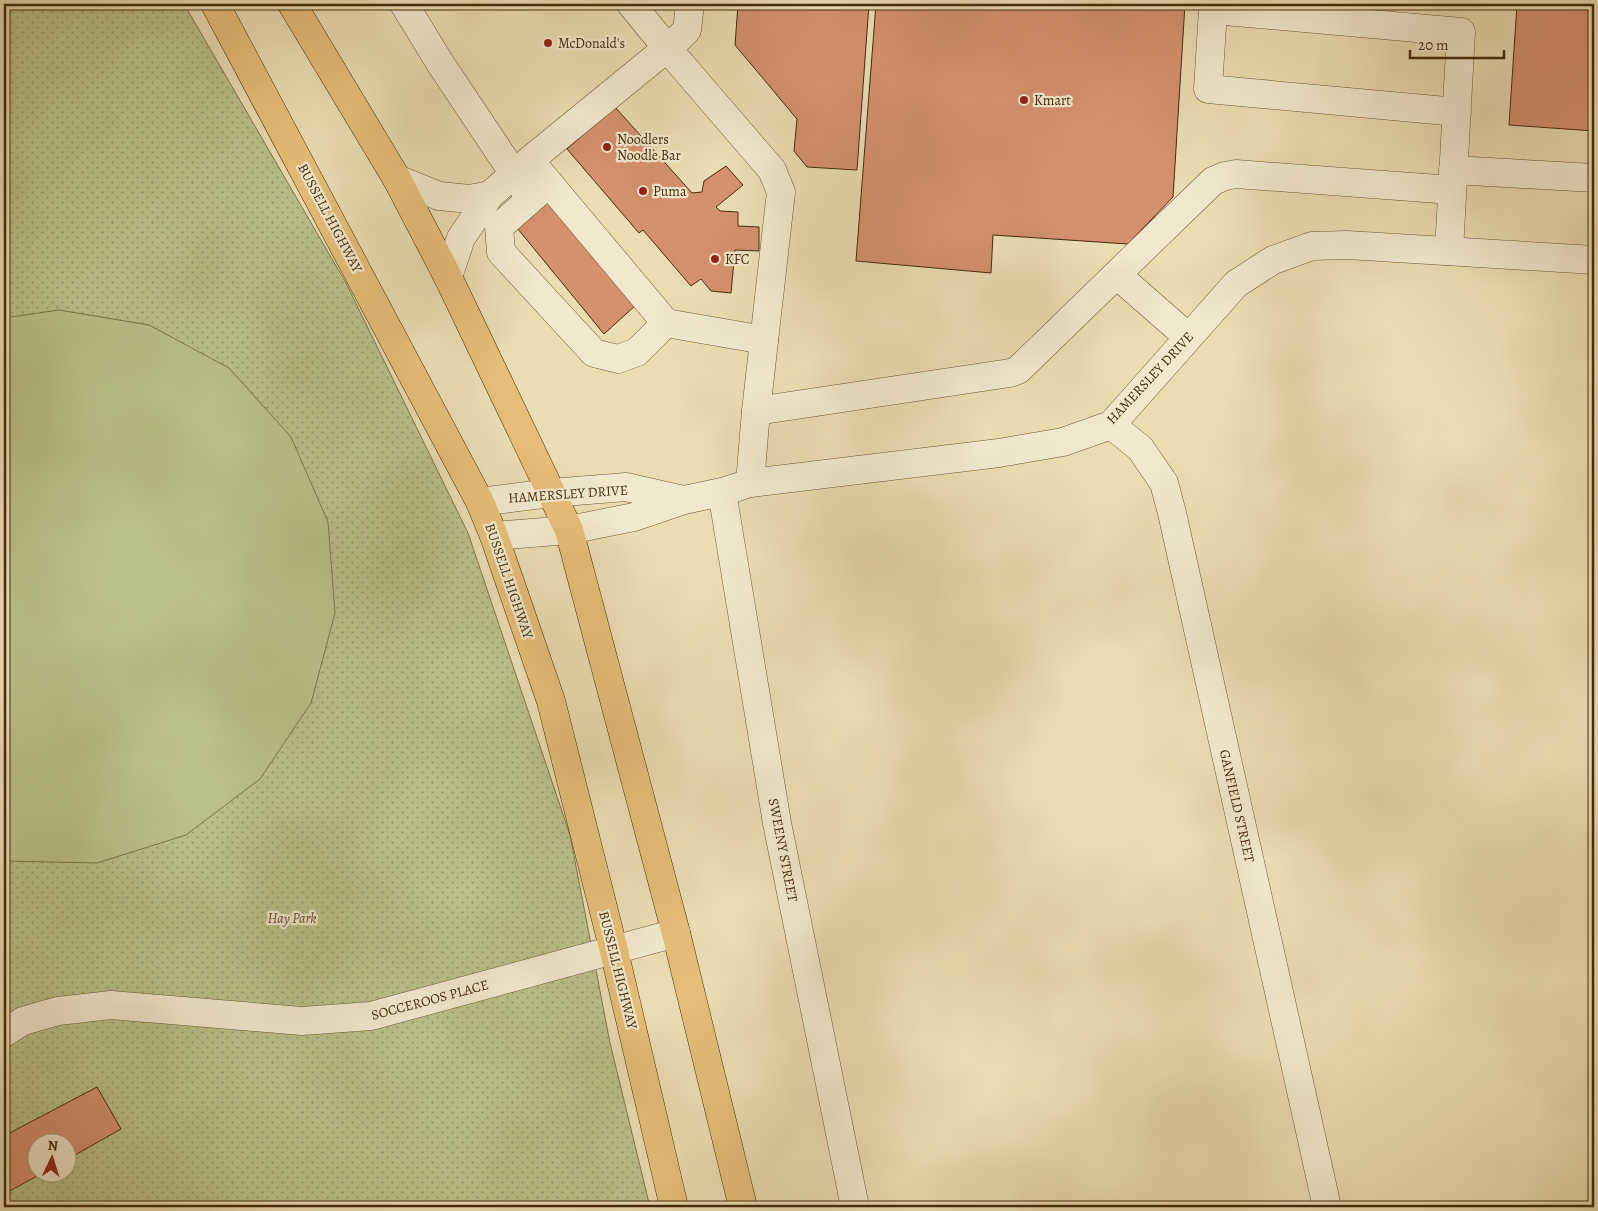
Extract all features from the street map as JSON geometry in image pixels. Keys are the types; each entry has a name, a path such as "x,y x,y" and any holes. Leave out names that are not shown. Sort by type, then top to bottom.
{"main road":[{"name":"BUSSELL HIGHWAY","path":"215,4 480,502 494,536 551,701 614,951 674,1207"},
{"path":"292,4 397,180 448,277 569,530 676,933 743,1207"}],"street":[{"path":"404,4 440,63 521,167 540,190 666,323 764,340"},
{"path":"631,4 772,170 781,192 756,412 750,483"},
{"path":"448,277 462,238 490,195 521,167 677,40 687,30 690,4"},
{"path":"1449,252 1457,112 1461,32 1214,7 1208,89 1457,112"},
{"path":"756,412 1010,373 1018,370 1213,181 1225,176 1236,174 1453,180 1594,178"},
{"path":"397,180 439,196 470,198 490,195"},
{"path":"540,190 499,227 501,252 594,354 618,359 637,352 666,323"},
{"name":"HAMERSLEY DRIVE","path":"494,536 569,530 634,516 684,500 722,492 750,483 999,453 1062,442 1111,425 1236,284 1273,260 1312,246 1347,245 1594,260"},
{"path":"1117,276 1188,338"},
{"name":"GANFIELD STREET","path":"1111,425 1140,448 1164,482 1327,1207"},
{"name":"HAMERSLEY DRIVE","path":"480,502 551,492 626,487 684,500"},
{"name":"SWEENY STREET","path":"722,492 777,823 855,1207"},
{"name":"SOCCEROOS PLACE","path":"4,1033 23,1022 58,1011 112,1005 302,1021 371,1016 676,933"}],"green space":[{"name":"Hay Park","path":"4,4 184,4 346,283 468,533 570,835 610,1043 650,1207 4,1207"},
{"path":"59,310 149,325 229,368 291,437 328,522 335,613 311,703 260,779 186,835 97,863 4,861 4,318"}],"building":[{"path":"738,4 869,4 857,170 807,167 794,151 797,119 735,45"},
{"name":"Kmart","path":"876,4 1185,4 1173,197 1128,244 993,235 991,273 856,261"},
{"path":"1517,4 1594,4 1594,131 1509,125"},
{"path":"615,107 692,193 702,192 704,181 726,166 743,185 716,207 720,211 738,212 738,226 759,227 759,251 735,250 731,293 711,291 701,279 691,286 643,230 639,233 567,149"},
{"path":"547,195 637,304 604,334 513,223"},
{"path":"97,1087 121,1129 78,1153 78,1134 28,1134 28,1181 4,1194 4,1136"}],"place":[{"name":"McDonald's","path":"548,43"},
{"name":"Kmart","path":"1024,100"},
{"name":"Noodlers Noodle Bar","path":"607,147"},
{"name":"Puma","path":"643,191"},
{"name":"KFC","path":"715,259"}]}
